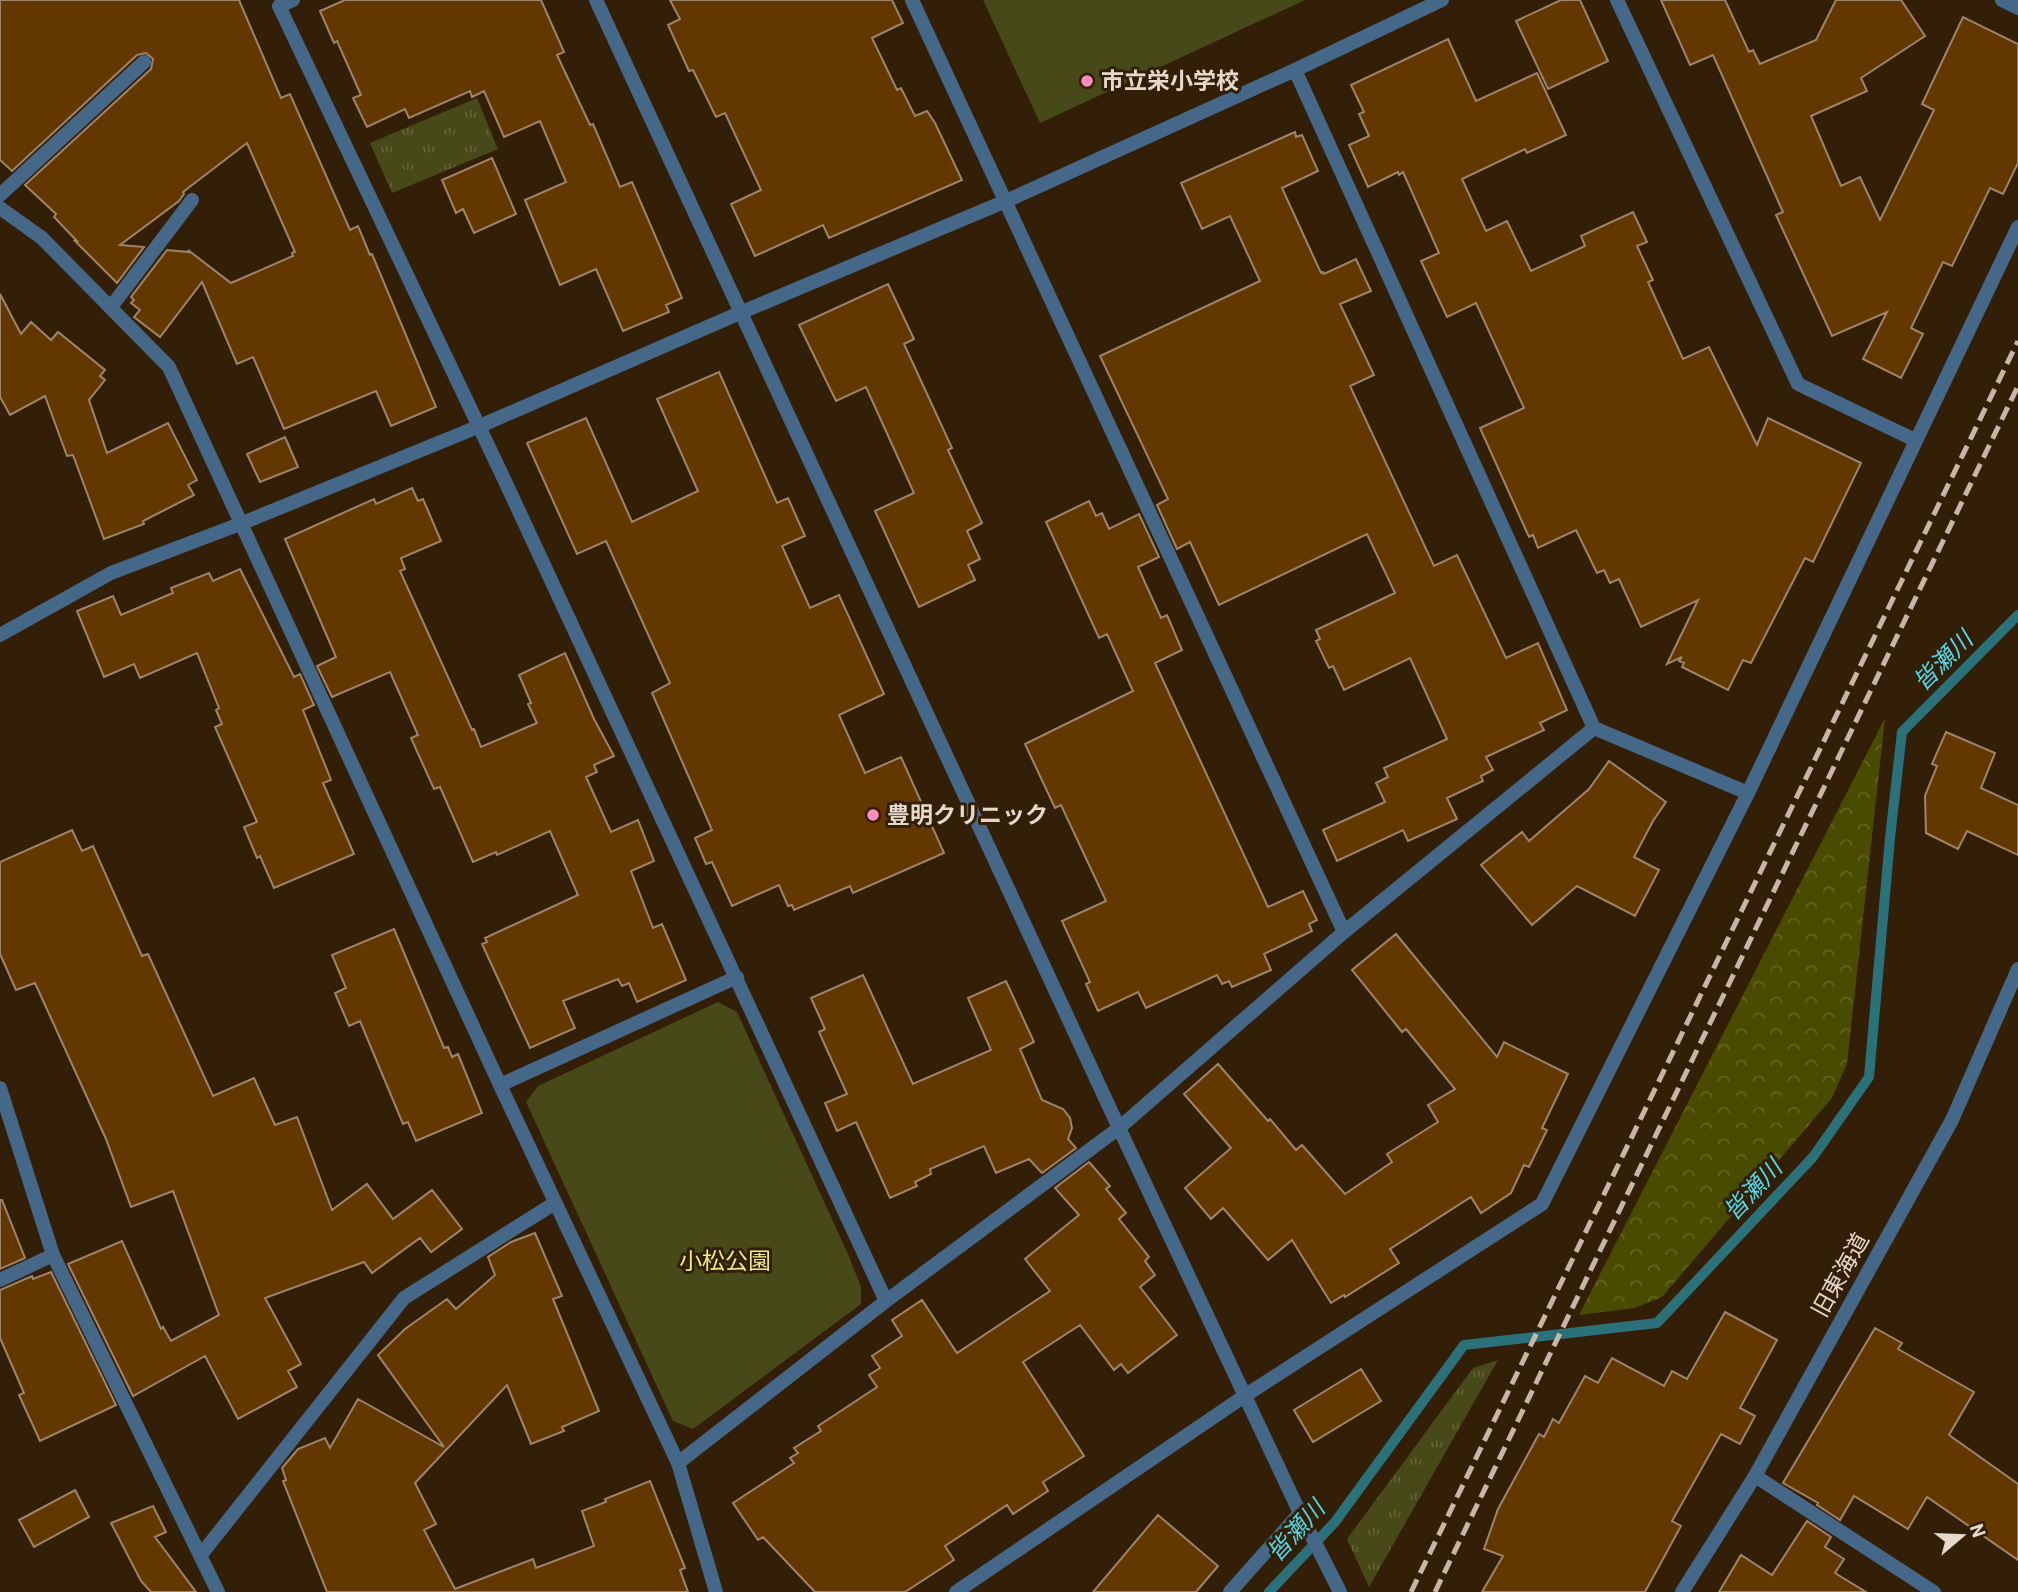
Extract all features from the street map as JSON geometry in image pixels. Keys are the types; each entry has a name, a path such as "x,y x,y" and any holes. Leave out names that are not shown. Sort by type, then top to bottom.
{"street":[{"path":"293,0 279,6 480,426 886,1301"},
{"path":"596,0 1119,1128 1340,1592"},
{"path":"912,0 1344,932"},
{"path":"0,635 111,573 240,524 480,426 1006,201 1442,0"},
{"path":"1617,0 1798,384 1915,440"},
{"path":"2002,0 2018,8"},
{"path":"0,195 144,62"},
{"path":"1295,70 1594,728 1748,793"},
{"path":"111,307 192,200"},
{"path":"0,208 42,238 169,367 677,1463 716,1592"},
{"path":"956,1592 1245,1395 1542,1204 1748,793 2018,227"},
{"path":"677,1463 886,1301 1119,1128 1344,932 1594,728"},
{"name":"旧東海道","path":"1682,1592 1755,1476 1952,1120 2018,969"},
{"path":"500,1085 737,977"},
{"path":"0,1088 53,1255 218,1592"},
{"path":"200,1556 404,1298 555,1203"},
{"path":"0,1280 53,1255"},
{"path":"1755,1476 1934,1592"},
{"path":"1230,1592 1301,1514"}],"green space":[{"path":"983,0 1305,0 1040,123"},
{"path":"477,98 498,149 392,193 370,143"},
{"path":"1885,718 1847,1064 1832,1098 1662,1297 1635,1308 1579,1315"},
{"name":"小松公園","path":"718,1002 737,1012 848,1254 861,1287 861,1304 693,1429 673,1421 526,1102 538,1086"},
{"path":"1498,1360 1369,1587 1347,1539 1473,1368"}],"building":[{"path":"0,0 239,0 281,98 290,94 350,230 358,226 370,255 372,254 436,407 391,426 376,391 284,429 253,357 237,364 202,282 160,337 134,317 140,310 131,303 134,300 131,297 167,250 189,252 188,250 231,283 293,256 292,253 295,252 247,143 183,192 179,201 120,245 144,247 117,283 75,241 54,217 56,214 25,185 151,69 153,59 146,53 137,55 12,171 0,160"},
{"path":"345,0 541,0 564,52 557,55 590,125 593,124 620,187 632,182 682,298 666,305 669,312 623,331 596,269 560,285 525,200 566,182 540,121 504,137 484,91 472,97 470,91 409,118 405,109 367,127 353,98 361,95 337,41 334,43 320,11"},
{"path":"670,0 892,0 903,23 872,38 897,90 901,88 915,116 927,111 935,123 962,180 829,238 823,225 755,256 731,204 761,190 725,113 716,117 693,70 689,71 668,25 680,19"},
{"path":"1561,0 1580,0 1608,61 1548,89 1516,21"},
{"path":"1661,0 1725,0 1749,52 1753,50 1760,64 1816,40 1836,0 1901,0 1925,36 1861,78 1867,91 1811,116 1841,186 1860,177 1880,220 1934,110 1922,104 1963,17 2018,44 2018,163 2003,194 1990,188 1952,266 1943,262 1911,328 1923,334 1901,378 1863,359 1887,312 1832,336 1776,215 1783,212 1713,55 1690,65"},
{"path":"1448,39 1476,101 1537,73 1566,135 1527,153 1525,149 1462,179 1486,231 1507,221 1531,271 1585,246 1581,236 1633,212 1647,242 1637,246 1653,280 1648,282 1683,359 1709,347 1757,445 1768,418 1861,463 1813,562 1805,558 1751,663 1743,660 1728,690 1682,667 1684,663 1679,661 1682,657 1667,664 1698,600 1641,627 1619,579 1610,583 1604,570 1597,573 1576,530 1538,548 1533,535 1529,537 1480,428 1524,408 1476,303 1447,317 1421,261 1439,253 1403,172 1368,187 1349,145 1369,136 1359,114 1364,112 1351,85"},
{"path":"1295,132 1296,137 1302,135 1318,171 1282,188 1321,273 1356,259 1371,291 1340,304 1374,375 1350,386 1434,566 1457,555 1506,658 1538,643 1567,710 1540,723 1544,730 1486,757 1493,770 1481,776 1483,781 1447,798 1457,819 1408,841 1403,830 1337,861 1323,830 1385,802 1376,783 1388,777 1384,768 1447,739 1410,658 1344,690 1333,666 1329,668 1316,641 1320,639 1316,630 1395,593 1367,534 1219,605 1190,542 1177,549 1157,505 1168,499 1100,356 1260,281 1230,216 1202,229 1181,183"},
{"path":"492,158 516,214 474,233 463,209 456,213 442,180"},
{"path":"888,284 914,339 904,344 952,448 948,450 982,523 967,531 980,559 968,565 975,580 919,607 875,511 914,493 866,387 836,401 799,325"},
{"path":"0,294 21,334 31,322 51,340 58,332 105,370 100,376 105,380 89,400 107,453 168,423 197,480 188,485 194,495 143,521 144,524 104,539 73,455 67,456 45,396 10,415 0,397"},
{"path":"719,372 777,503 788,498 805,536 782,546 810,608 839,595 884,694 839,715 865,773 901,757 944,853 853,893 850,886 794,910 792,905 788,906 779,885 732,906 712,862 706,864 695,838 712,830 652,693 670,683 606,541 577,554 527,443 586,418 632,522 698,491 657,399"},
{"path":"285,437 298,467 260,482 247,454"},
{"path":"412,488 418,501 423,499 441,541 401,558 405,569 400,571 481,747 537,723 519,675 565,653 594,719 614,756 594,765 597,772 586,777 611,832 638,820 654,861 631,871 653,928 662,924 686,980 637,1002 629,983 622,986 618,979 563,1001 575,1028 530,1048 482,944 487,942 485,938 578,895 550,831 497,855 496,852 473,862 440,787 434,789 411,738 418,735 390,672 332,697 317,666 336,657 285,539 374,499 376,504"},
{"path":"1089,501 1096,516 1102,513 1109,529 1139,514 1159,557 1138,567 1161,618 1167,615 1182,650 1155,663 1268,907 1303,891 1317,920 1309,924 1312,931 1264,954 1271,970 1232,987 1229,981 1222,984 1217,975 1146,1008 1138,992 1098,1011 1086,984 1090,982 1062,921 1106,901 1061,805 1055,808 1025,744 1133,691 1107,634 1099,638 1046,522"},
{"path":"240,569 294,677 300,674 314,705 303,710 331,780 323,783 354,854 274,888 244,827 257,822 215,727 222,724 216,710 219,708 197,653 140,678 134,664 104,677 77,611 113,596 121,615 173,593 171,588 209,573 213,581"},
{"path":"1946,732 1995,753 1981,788 2018,805 2018,855 1967,831 1958,849 1926,833 1925,796 1937,766 1932,764"},
{"path":"1609,761 1666,802 1634,857 1659,870 1635,916 1577,886 1532,925 1481,865 1522,832 1529,841 1589,789"},
{"path":"72,830 82,851 93,846 142,956 148,954 213,1096 254,1078 275,1125 297,1117 332,1210 367,1184 393,1219 432,1190 462,1229 431,1252 420,1238 372,1273 364,1262 265,1298 301,1364 288,1371 297,1387 238,1419 205,1356 133,1396 68,1264 122,1241 161,1329 163,1327 171,1341 219,1315 173,1191 131,1207 106,1139 35,983 16,990 0,954 0,862"},
{"path":"394,929 444,1048 448,1047 452,1057 458,1054 482,1113 416,1141 408,1122 403,1124 360,1021 349,1026 335,993 346,988 332,955"},
{"path":"1396,934 1497,1057 1504,1042 1568,1074 1542,1128 1547,1130 1529,1167 1524,1165 1511,1193 1481,1213 1471,1197 1390,1249 1399,1263 1331,1303 1292,1240 1268,1260 1223,1208 1211,1219 1185,1188 1231,1148 1184,1094 1218,1064 1296,1150 1302,1145 1345,1194 1392,1162 1387,1154 1438,1122 1428,1105 1455,1089 1406,1029 1402,1032 1352,970"},
{"path":"863,975 913,1084 991,1050 968,998 1006,981 1034,1042 1020,1049 1042,1100 1063,1109 1070,1118 1072,1128 1068,1139 1076,1148 1042,1173 1029,1159 996,1173 984,1146 930,1169 931,1174 915,1182 917,1186 890,1198 856,1122 837,1131 825,1103 847,1094 819,1032 825,1029 811,998"},
{"path":"1089,1162 1110,1186 1106,1189 1126,1213 1119,1219 1149,1257 1145,1261 1155,1275 1140,1287 1177,1335 1128,1373 1121,1364 1114,1370 1080,1325 1023,1362 1084,1456 1043,1482 1048,1491 1013,1514 1007,1505 945,1546 954,1560 905,1592 815,1592 763,1537 758,1540 733,1503 794,1463 790,1458 798,1453 794,1448 821,1431 818,1426 877,1387 869,1375 880,1368 872,1356 902,1336 892,1320 922,1300 957,1353 1050,1291 1025,1259 1079,1215 1055,1188"},
{"path":"0,1200 25,1258 0,1269"},
{"path":"535,1233 562,1296 553,1299 599,1411 562,1427 564,1431 531,1444 507,1385 415,1483 436,1524 424,1530 455,1589 533,1559 536,1568 594,1546 582,1511 650,1481 685,1568 680,1570 688,1592 327,1592 283,1481 286,1480 282,1468 298,1449 325,1438 330,1448 358,1399 444,1447 378,1355 405,1329 447,1299 456,1309 495,1275 488,1257 511,1242"},
{"path":"51,1272 116,1405 40,1441 19,1395 24,1393 0,1338 0,1290 32,1276 33,1279"},
{"path":"1725,1312 1777,1340 1740,1408 1755,1416 1740,1444 1721,1434 1672,1521 1681,1526 1645,1592 1482,1592 1503,1556 1484,1549 1498,1509 1539,1434 1544,1437 1553,1419 1559,1423 1585,1376 1598,1383 1612,1358 1664,1386 1672,1371 1687,1379"},
{"path":"1875,1328 1902,1343 1898,1349 1974,1392 1949,1435 2018,1484 2018,1560 1927,1497 1908,1529 1854,1496 1840,1520 1817,1505 1818,1503 1783,1483"},
{"path":"1361,1369 1381,1401 1313,1442 1294,1410"},
{"path":"75,1490 89,1517 34,1547 19,1520"},
{"path":"153,1506 166,1532 155,1537 196,1592 151,1592 141,1581 111,1523"},
{"path":"1158,1515 1218,1566 1196,1592 1093,1592"},
{"path":"1807,1521 1831,1537 1825,1547 1844,1559 1835,1573 1866,1592 1719,1592 1741,1555 1772,1575"}],"waterway":[{"name":"皆瀬川","path":"1269,1592 1335,1522 1464,1345 1657,1323 1813,1157 1869,1077 1902,732 2018,615"}],"railway":[{"path":"1411,1592 2018,341"},
{"path":"1435,1592 2018,386"}],"place":[{"name":"市立栄小学校","path":"1087,81"},
{"name":"豊明クリニック","path":"873,815"}]}
